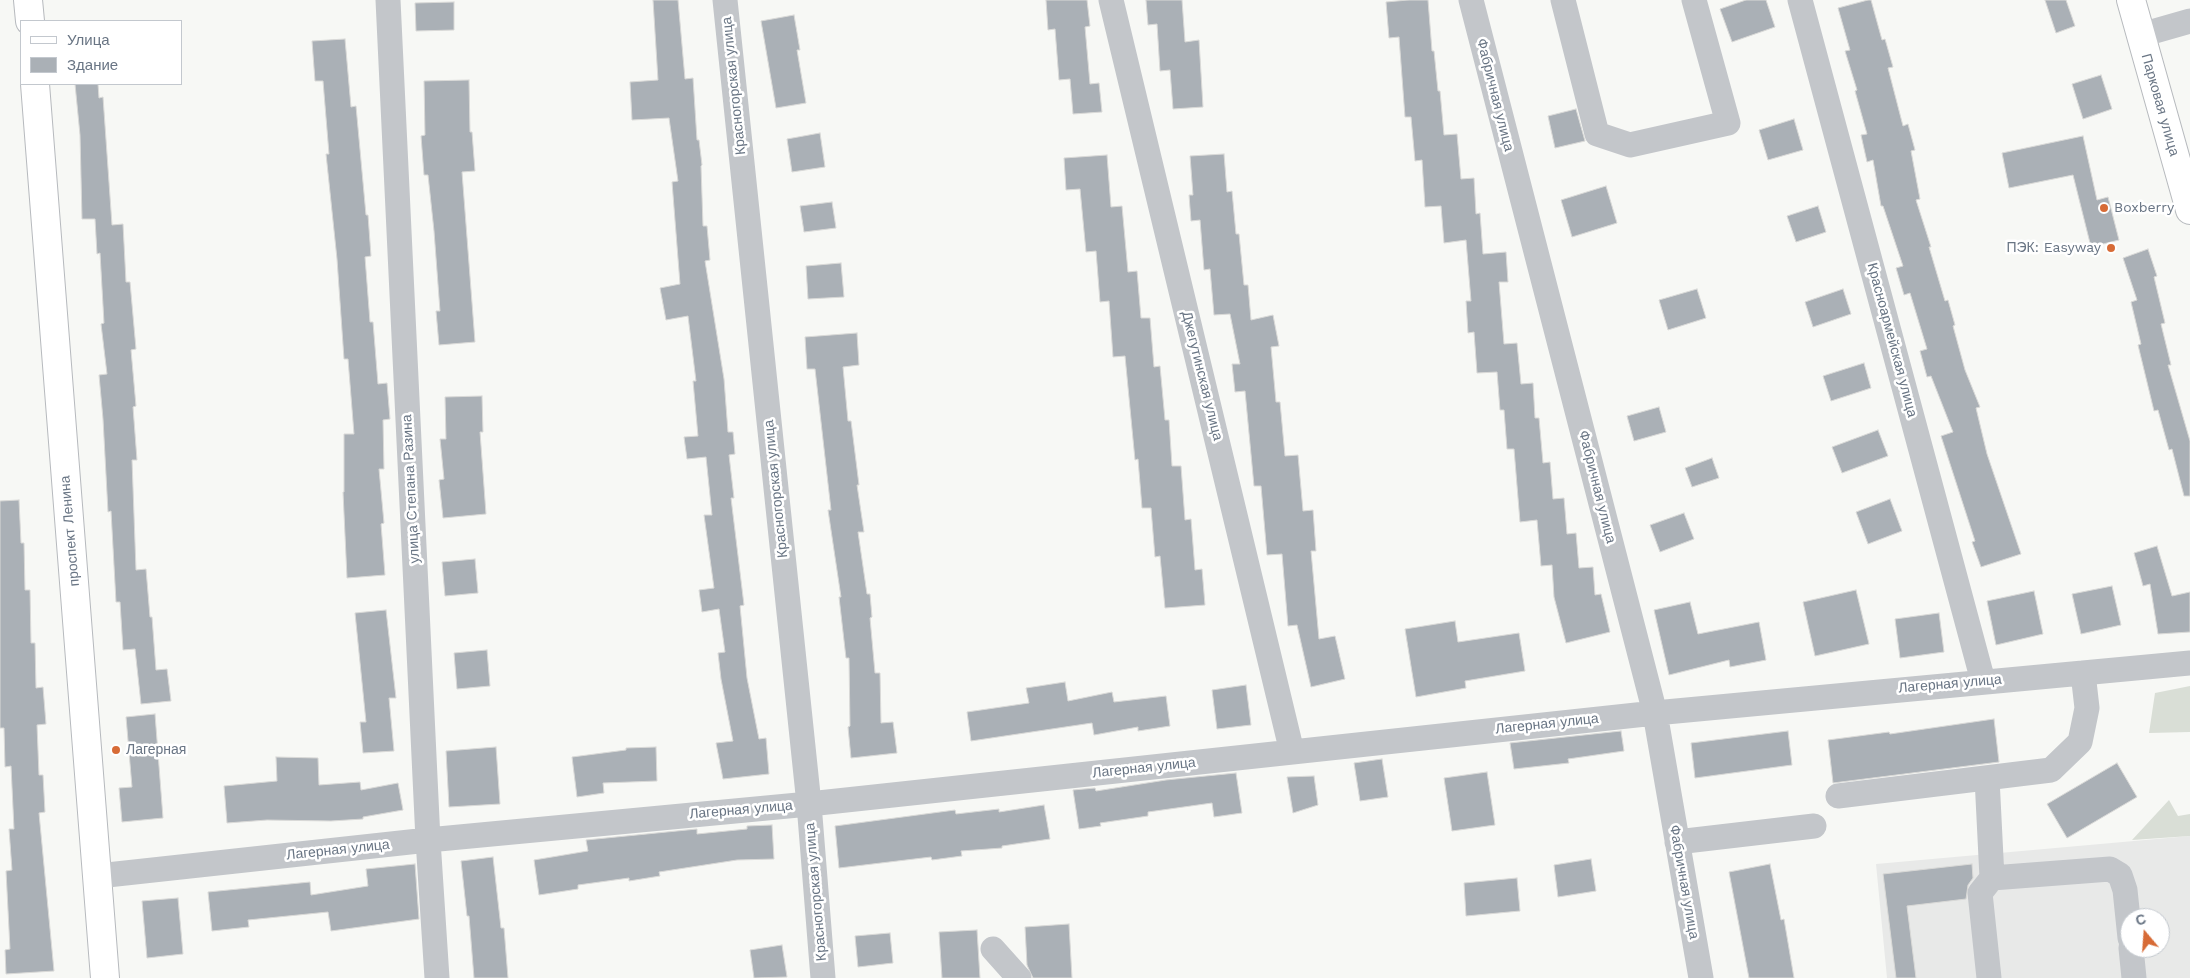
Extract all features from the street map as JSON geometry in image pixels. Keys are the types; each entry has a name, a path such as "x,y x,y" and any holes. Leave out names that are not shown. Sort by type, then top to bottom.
{"main road":[{"path":"28,0 30,20"},
{"name":"Парковая улица","path":"2131,0 2190,210"},
{"name":"проспект Ленина","path":"35,85 105,978"}],"street":[{"name":"улица Степана Разина","path":"388,0 428,840 437,978"},
{"name":"Красногорская улица","path":"725,0 809,804 823,978"},
{"name":"Джегутинская улица","path":"1111,0 1292,752"},
{"path":"1563,0 1596,134 1630,145 1728,123 1694,0"},
{"name":"Красноармейская улица","path":"1800,0 1983,681"},
{"name":"Фабричная улица","path":"1475,1 1655,712 1701,978"},
{"path":"2140,35 2190,21"},
{"name":"Лагерная улица","path":"98,876 428,840 809,804 1655,712 2190,662"},
{"path":"1838,796 2051,770 2080,742 2087,708 2083,673"},
{"path":"1987,778 1992,878 1980,893 1989,978"},
{"path":"1677,842 1814,826"},
{"path":"1992,878 2110,869 2120,875 2125,890 2127,908"},
{"path":"993,949 1019,978"},
{"path":"2132,958 2134,978"}],"shaded area":[{"path":"2190,686 2190,732 2149,733 2155,693"},
{"path":"2169,800 2178,816 2190,814 2190,836 2132,840"},
{"path":"2190,836 2190,978 1887,978 1876,864"}],"building":[{"path":"653,0 678,0 685,79 693,78 697,140 699,140 702,165 703,226 707,226 710,260 705,261 724,379 728,432 733,432 735,454 729,455 734,498 731,498 744,605 740,606 747,678 759,739 766,738 769,774 723,779 716,743 733,741 718,653 725,652 719,609 702,612 699,590 714,588 704,515 712,515 706,457 687,459 684,437 698,436 693,381 696,381 688,316 666,320 660,288 680,284 672,182 678,181 669,118 632,120 630,82 658,80"},
{"path":"1046,0 1087,0 1090,26 1085,27 1090,84 1099,83 1102,112 1073,114 1070,79 1059,80 1055,29 1048,30"},
{"path":"1146,0 1182,0 1185,42 1199,40 1203,107 1173,109 1170,70 1160,71 1157,24 1148,25"},
{"path":"1428,0 1432,51 1434,51 1438,91 1440,91 1444,135 1457,134 1461,179 1474,178 1476,214 1480,213 1483,254 1506,252 1508,282 1499,282 1504,344 1517,343 1521,384 1533,383 1535,418 1539,418 1543,463 1550,462 1553,499 1564,498 1567,534 1576,533 1579,568 1593,567 1595,595 1601,594 1610,632 1566,643 1554,597 1552,565 1541,566 1537,520 1520,522 1514,449 1507,449 1504,410 1500,410 1497,372 1477,373 1474,332 1468,333 1466,301 1471,301 1466,240 1444,243 1441,206 1425,207 1422,160 1415,161 1411,117 1405,117 1399,37 1389,38 1386,2"},
{"path":"1746,0 1766,0 1775,27 1732,42 1720,9"},
{"path":"1871,0 1882,40 1885,39 1893,67 1888,68 1903,126 1908,124 1915,150 1911,151 1920,199 1916,200 1945,301 1948,300 1965,370 1980,407 1976,408 1987,454 2021,554 1981,567 1972,542 1975,541 1941,436 1953,432 1931,376 1927,377 1920,351 1927,349 1910,293 1904,295 1896,268 1903,266 1883,206 1881,206 1873,160 1867,162 1861,135 1867,134 1855,91 1857,90 1845,51 1850,50 1838,8"},
{"path":"2045,0 2066,0 2075,26 2056,33"},
{"path":"454,2 454,30 416,31 415,3"},
{"path":"794,15 800,50 797,50 806,103 776,108 761,21"},
{"path":"345,39 351,107 356,106 366,215 368,215 371,256 365,257 370,322 373,322 378,384 387,383 390,419 383,420 384,469 379,469 384,523 381,524 385,575 347,578 343,492 344,434 354,434 348,359 344,359 337,259 326,154 329,154 323,81 315,81 312,41"},
{"path":"2101,75 2112,109 2083,119 2072,84"},
{"path":"469,80 470,132 472,132 475,171 462,172 475,342 439,345 436,311 440,311 434,231 428,175 424,175 421,136 425,135 424,81"},
{"path":"75,85 98,85 99,98 103,97 112,225 123,224 126,282 130,282 136,349 131,350 136,406 133,407 137,460 132,460 136,570 146,569 156,670 167,669 171,701 141,704 135,649 123,650 120,602 116,602 111,511 108,512 99,375 107,374 101,324 104,323 100,253 97,254 95,219 82,219 80,135"},
{"path":"1576,109 1585,141 1555,148 1548,116"},
{"path":"1794,119 1803,150 1768,160 1759,130"},
{"path":"820,133 825,167 792,172 787,139"},
{"path":"2083,136 2097,200 2108,197 2119,240 2091,247 2073,175 2009,188 2002,153"},
{"path":"1224,154 1227,192 1232,191 1236,234 1239,234 1244,285 1248,285 1251,320 1273,315 1279,346 1271,347 1276,402 1280,402 1285,456 1298,455 1303,511 1313,510 1316,551 1311,551 1319,639 1335,636 1345,679 1311,687 1297,625 1288,626 1282,554 1267,555 1261,486 1254,486 1245,391 1235,392 1232,364 1240,364 1230,314 1214,315 1210,269 1204,270 1200,220 1191,221 1189,195 1193,195 1190,156"},
{"path":"1107,155 1111,207 1122,206 1128,272 1137,271 1141,318 1150,318 1154,367 1160,366 1165,420 1169,420 1172,466 1181,466 1185,520 1191,519 1195,570 1202,569 1205,605 1165,608 1160,556 1155,557 1151,508 1142,508 1138,459 1135,460 1125,356 1113,357 1109,301 1100,302 1096,251 1086,252 1080,189 1066,190 1064,158"},
{"path":"1606,186 1617,223 1572,237 1561,200"},
{"path":"832,202 836,228 804,232 800,206"},
{"path":"1818,206 1826,232 1796,242 1787,216"},
{"path":"2148,249 2157,276 2154,277 2165,323 2161,324 2171,365 2168,365 2190,441 2190,496 2184,496 2172,449 2169,450 2158,410 2154,411 2138,345 2141,344 2131,302 2137,300 2123,258"},
{"path":"841,263 844,297 808,299 806,266"},
{"path":"1697,289 1706,318 1668,330 1659,300"},
{"path":"1843,289 1851,314 1813,327 1805,302"},
{"path":"857,333 859,365 843,367 848,421 851,421 864,532 858,532 867,594 870,594 872,617 870,618 875,673 880,673 881,723 893,722 897,753 851,758 848,727 850,726 849,658 846,658 839,597 841,597 828,510 831,510 815,369 807,369 805,337"},
{"path":"1864,363 1871,388 1831,401 1823,376"},
{"path":"482,396 483,432 480,432 486,514 443,518 439,480 444,479 440,439 446,439 445,397"},
{"path":"1659,407 1666,432 1634,441 1627,416"},
{"path":"1878,430 1888,456 1842,473 1832,447"},
{"path":"1712,458 1719,478 1692,487 1685,468"},
{"path":"1890,499 1902,531 1868,544 1856,512"},
{"path":"19,500 21,543 24,543 25,590 30,590 31,643 35,643 36,688 43,687 46,724 37,725 39,775 43,775 45,812 39,813 54,971 6,974 5,950 10,949 6,871 12,870 9,829 14,829 11,766 5,767 4,728 0,728 0,501"},
{"path":"1684,513 1694,539 1660,552 1650,525"},
{"path":"2157,546 2172,596 2190,592 2190,632 2158,634 2150,584 2143,586 2134,553"},
{"path":"475,559 478,593 445,596 442,562"},
{"path":"2112,586 2121,625 2081,634 2072,594"},
{"path":"1856,590 1869,644 1815,656 1803,602"},
{"path":"2034,591 2043,634 1996,645 1987,601"},
{"path":"1690,602 1698,634 1759,622 1766,660 1730,667 1729,660 1669,675 1654,610"},
{"path":"386,610 396,698 389,698 394,751 363,753 360,722 366,722 355,613"},
{"path":"1939,613 1944,652 1900,658 1895,619"},
{"path":"1455,621 1458,642 1519,633 1525,671 1465,681 1466,688 1416,697 1405,629"},
{"path":"487,650 490,686 457,689 454,653"},
{"path":"1065,682 1068,701 1112,692 1114,702 1166,696 1170,726 1138,731 1138,727 1094,735 1092,723 971,741 967,712 1029,703 1026,688"},
{"path":"1246,685 1251,725 1217,729 1212,690"},
{"path":"155,714 163,818 122,822 119,788 132,787 126,717"},
{"path":"1994,719 1999,762 1833,783 1828,740 1889,732 1890,734"},
{"path":"1621,731 1624,751 1568,759 1569,763 1514,769 1510,743"},
{"path":"1788,731 1792,765 1695,778 1691,743"},
{"path":"496,747 500,804 449,807 446,751"},
{"path":"656,747 657,781 603,783 604,793 577,797 572,757 626,750 626,748"},
{"path":"276,757 318,758 319,785 360,782 361,790 398,783 403,810 363,817 363,819 331,821 267,820 227,823 224,786 277,781"},
{"path":"1382,759 1388,797 1360,801 1354,763"},
{"path":"2117,763 2137,797 2067,838 2047,804"},
{"path":"1487,772 1495,825 1452,831 1444,778"},
{"path":"1236,773 1242,813 1214,817 1212,803 1148,812 1148,816 1100,823 1101,826 1079,829 1073,790 1095,788 1096,791 1166,780"},
{"path":"1314,776 1318,805 1293,813 1287,777"},
{"path":"1044,805 1050,839 1002,846 1002,848 961,851 962,856 932,860 931,857 839,868 835,826 955,810 956,814 999,809 999,812"},
{"path":"772,825 774,859 737,860 659,872 660,876 629,881 629,878 578,885 578,889 539,895 534,860 588,851 586,840 697,829 697,834 747,829 747,826"},
{"path":"493,857 501,928 504,928 508,978 474,978 469,916 467,916 461,861"},
{"path":"1591,859 1596,891 1558,897 1554,865"},
{"path":"415,864 419,919 331,931 328,912 248,920 249,927 212,931 208,892 310,882 311,895 368,886 366,869"},
{"path":"1770,864 1781,920 1784,919 1794,978 1749,978 1729,872"},
{"path":"1972,864 1973,878 1968,885 1966,899 1907,906 1916,978 1896,978 1883,874"},
{"path":"1517,878 1520,911 1466,916 1464,883"},
{"path":"178,898 183,954 147,958 142,901"},
{"path":"1069,924 1072,978 1033,978 1027,965 1025,927"},
{"path":"977,930 980,978 942,978 939,932"},
{"path":"890,933 893,963 858,967 855,936"},
{"path":"782,945 787,977 754,978 750,950"}],"place":[{"name":"Boxberry","path":"2104,208"},
{"name":"ПЭК: Easyway","path":"2111,248"},
{"name":"Лагерная","path":"116,750"}]}
